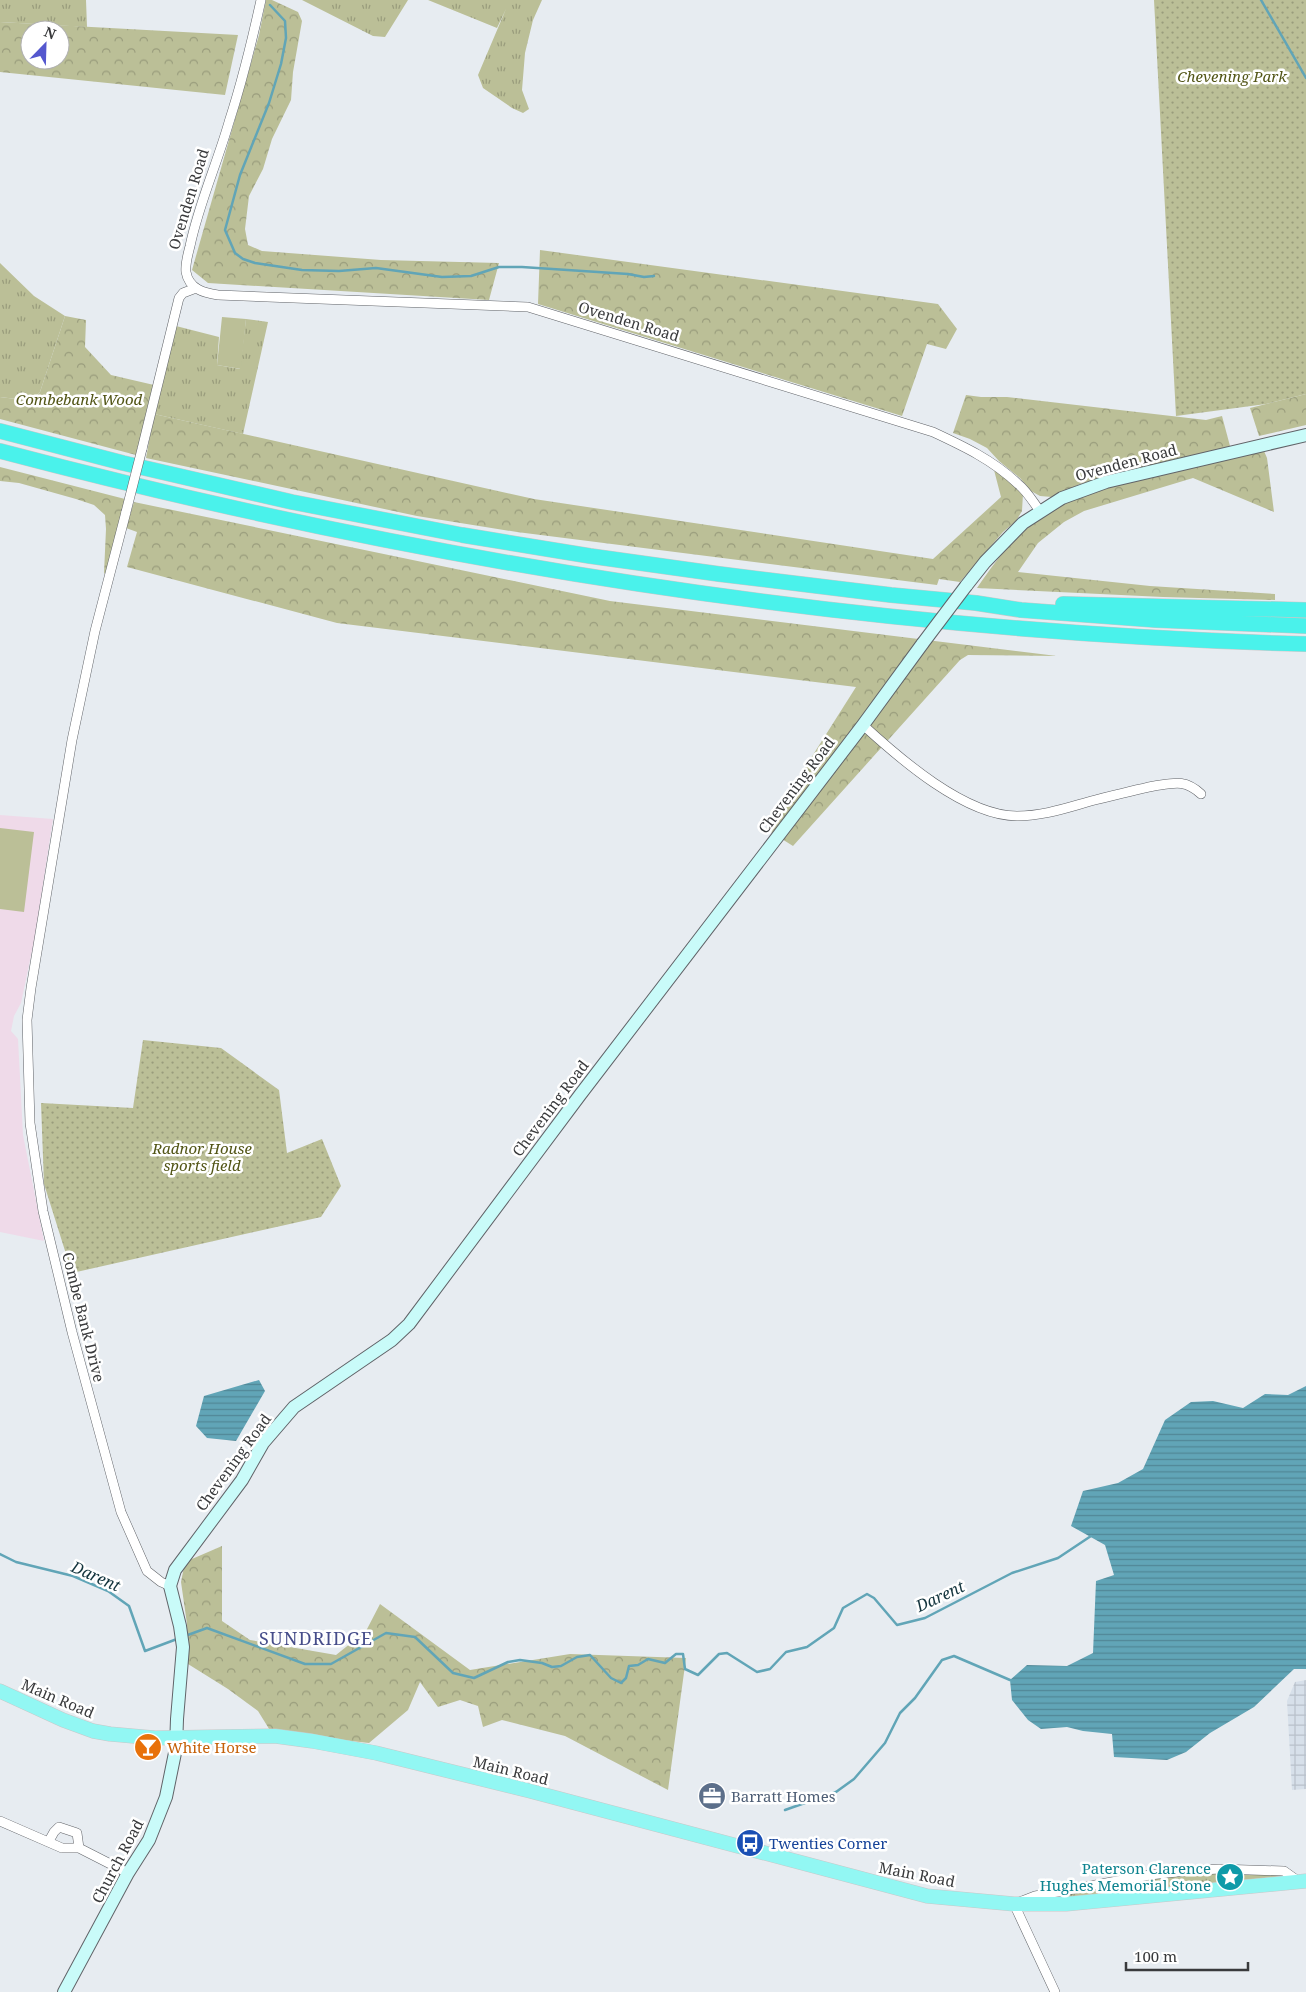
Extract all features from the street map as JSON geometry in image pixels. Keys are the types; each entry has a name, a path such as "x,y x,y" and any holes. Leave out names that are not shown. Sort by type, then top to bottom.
{"highway":[{"path":"0,431 123,463 242,490 462,535 719,574 865,592 976,603 1021,610 1112,617 1306,626"},
{"path":"0,452 293,522 500,563 609,581 815,608 993,626 1122,636 1304,644"},
{"path":"976,603 1306,610"}],"main road":[{"name":"Ovenden Road","path":"1040,511 1062,498 1106,482 1306,435"},
{"name":"Chevening Road","path":"170,1586 179,1563 242,1480 263,1443 294,1407 392,1340 414,1316 580,1094 863,725 966,586 1008,538 1040,511"},
{"path":"170,1586 183,1647 176,1738"},
{"name":"Main Road","path":"0,1691 63,1720 93,1731 176,1738 275,1736 376,1753 530,1791 927,1896 1014,1904 1066,1904 1302,1881"},
{"name":"Church Road","path":"64,1992 128,1873 149,1840 166,1798 175,1757 176,1738"}],"street":[{"name":"Ovenden Road","path":"261,0 249,54 229,123 193,230 186,273 190,282 196,288 218,295 528,307 933,432 978,454 1001,469 1020,485 1040,511"},
{"name":"Combe Bank Drive","path":"170,1586 160,1582 148,1571 121,1512 72,1332 43,1210 30,1122 28,1035 32,988 72,740 95,631 186,273"},
{"path":"179,298 183,293 196,288"},
{"path":"863,725 891,751 926,776 963,800 987,811 1015,816 1041,815 1172,783 1184,783 1194,787 1202,794"},
{"path":"0,1821 62,1848 79,1848 128,1873"},
{"path":"49,1841 59,1827 77,1833 79,1848"},
{"path":"1055,1992 1014,1904 1035,1896 1185,1870 1284,1871 1302,1881"}],"shaded area":[{"path":"0,815 53,819 35,937 21,1003 14,1016 11,1031 18,1039 23,1135 44,1241 0,1232"},
{"path":"1306,1680 1306,1789 1292,1790 1287,1701 1295,1682"}],"green space":[{"path":"0,0 86,0 87,27 70,26 70,20 20,20 20,23 0,22"},
{"path":"266,0 272,0 298,12 302,21 293,72 291,100 272,139 263,169 249,196 245,229 248,245 262,251 381,260 499,263 489,300 208,283 192,270 259,35"},
{"path":"302,0 408,0 385,37 373,36"},
{"path":"428,0 542,0 533,20 525,53 522,90 529,109 523,113 512,108 483,88 478,75 506,9 497,28"},
{"name":"Chevening Park","path":"1154,0 1306,0 1306,394 1266,404 1176,416"},
{"path":"0,22 20,23 20,70 70,70 70,26 238,35 225,95 0,72"},
{"path":"540,250 938,304 957,329 946,349 927,344 902,416 538,304"},
{"path":"0,263 34,296 65,316 40,392 32,401 0,397"},
{"name":"Combebank Wood","path":"65,316 86,320 85,347 111,375 154,385 136,455 0,419 0,397 32,401 40,392"},
{"path":"222,317 246,319 241,369 217,365"},
{"path":"246,319 268,322 243,434 154,414 176,326 219,337 217,365 240,369"},
{"path":"1306,394 1306,425 1259,436 1250,408"},
{"path":"966,395 1007,397 1206,420 1222,416 1230,446 1186,459 1134,469 1080,484 1052,497 1040,496 1031,491 1020,478 999,461 987,448 953,433"},
{"path":"154,414 534,499 933,559 1001,497 994,470 1016,486 1023,494 1022,511 1016,521 1003,532 960,582 939,579 937,585 517,532 417,516 146,458"},
{"path":"1264,451 1267,458 1274,512 1193,478 1084,511 1064,522 1038,543 1018,572 1150,586 1275,594 1275,600 1163,597 977,588 1011,543 1040,518 1056,508 1090,493 1126,482"},
{"path":"0,467 125,499 106,575 104,573 105,515 94,505 76,499 19,483 0,481"},
{"path":"134,502 610,601 1057,656 968,655 960,660 793,846 766,829 856,687 337,623 127,567 137,532 126,528"},
{"path":"0,828 34,832 24,912 0,909"},
{"name":"Radnor House sports field","path":"143,1040 221,1048 279,1090 287,1153 322,1139 341,1186 321,1217 72,1273 44,1184 41,1103 133,1108"},
{"path":"222,1546 222,1621 250,1640 336,1655 366,1631 380,1604 470,1670 570,1654 686,1658 668,1790 565,1736 502,1720 483,1727 478,1706 460,1700 438,1707 420,1682 408,1710 369,1743 271,1732 258,1711 228,1689 188,1664 187,1624 181,1582 185,1562"},
{"path":"1227,1873 1286,1876 1069,1897 1068,1894 1088,1892 1175,1875"}],"water":[{"path":"259,1380 265,1391 236,1441 207,1438 196,1426 204,1396"},
{"path":"1306,1386 1306,1669 1294,1669 1254,1707 1210,1733 1186,1752 1167,1760 1114,1757 1112,1734 1067,1727 1041,1729 1028,1720 1012,1700 1010,1680 1027,1665 1067,1666 1093,1653 1096,1581 1114,1575 1105,1545 1071,1526 1083,1491 1118,1483 1143,1469 1165,1420 1191,1402 1213,1401 1243,1408 1265,1394 1288,1395"}],"waterway":[{"path":"1261,0 1306,78"},
{"path":"270,5 285,21 286,38 281,64 269,103 240,175 225,230 235,253 243,259 255,263 302,270 339,271 376,268 442,277 471,276 499,267 628,274 644,277 654,276"},
{"name":"Darent","path":"185,1636 207,1628 305,1664 331,1664 386,1633 415,1637 453,1673 474,1678 508,1662 520,1660 542,1663 552,1667 561,1666 577,1657 590,1655 611,1678 621,1683 626,1678 629,1666 638,1665 648,1659 665,1663 676,1654 683,1654 685,1669 698,1675 719,1654 727,1653 757,1672 770,1669 786,1652 807,1647 834,1628 843,1608 867,1594 874,1598 897,1625 925,1618 1012,1573 1058,1558 1091,1536"},
{"name":"Darent","path":"0,1554 16,1562 73,1576 108,1591 129,1606 145,1651 177,1639"},
{"path":"785,1810 836,1792 854,1779 885,1743 900,1713 915,1698 942,1660 954,1656 1010,1680"}],"place":[{"name":"White Horse","path":"148,1747"},
{"name":"Barratt Homes","path":"712,1796"},
{"name":"Twenties Corner","path":"750,1843"},
{"name":"Paterson Clarence Hughes Memorial Stone","path":"1230,1877"}],"district":[{"name":"SUNDRIDGE","path":"316,1638"}]}
